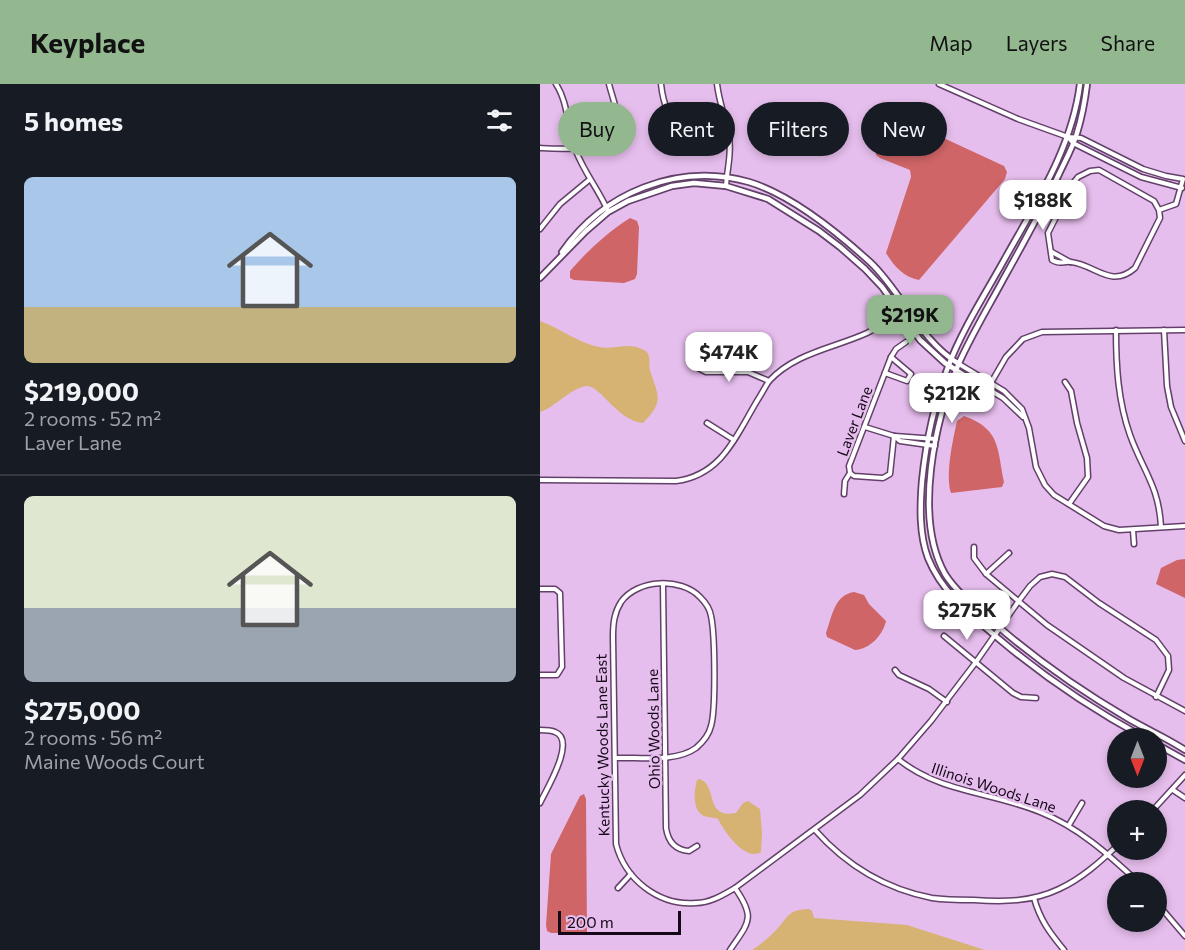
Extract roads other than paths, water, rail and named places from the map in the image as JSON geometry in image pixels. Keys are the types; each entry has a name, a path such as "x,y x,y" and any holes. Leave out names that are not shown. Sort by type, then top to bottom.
{"street":[{"path":"556,84 564,102"},
{"path":"609,84 613,102"},
{"path":"661,84 664,102"},
{"path":"717,84 720,102"},
{"path":"939,84 1018,119 1068,137 1076,136 1143,169 1183,179 1176,204 1159,210"},
{"path":"1080,84 1068,137 1048,181 951,359 926,445 920,512 921,530 928,556 939,579 954,599 1028,662 1083,701 1128,728"},
{"path":"1088,84 1073,143 1051,190 959,364 945,402 936,439 930,489 931,531 936,554 946,574 961,595 1059,674 1090,695 1185,750"},
{"path":"1068,137 1073,143 1141,177 1182,188"},
{"path":"540,148 558,149"},
{"path":"1107,160 1111,153"},
{"path":"578,156 589,180 609,212"},
{"path":"726,186 730,156"},
{"path":"1141,177 1143,169"},
{"path":"1052,252 1108,276 1121,276 1129,273 1135,268 1160,218 1155,201 1099,170 1090,171 1078,177 1048,233 1053,260 1057,264 1071,262"},
{"path":"552,267 586,222 629,192 660,181 690,176 750,182 796,205 821,221 870,263 889,284 931,342 951,359 1004,391 1014,400 1022,409 1026,420 1036,467 1045,485 1054,495 1104,526 1119,530 1185,526"},
{"path":"718,184 727,178"},
{"path":"540,230 560,204 589,180"},
{"path":"540,278 586,231 609,212 643,194 672,186 718,184 726,186 768,199 819,231 865,269 920,340 949,365 1003,398 1026,420"},
{"path":"540,480 676,481 690,479 706,472 721,459 769,381 808,354 870,332 906,308"},
{"path":"1116,330 1116,365 1123,412 1131,437 1156,494 1161,527"},
{"path":"1164,330 1167,386 1171,407 1185,441"},
{"path":"988,388 1006,357 1023,339 1042,332 1185,330"},
{"name":"Laver Lane","path":"894,436 890,474 883,478 854,477 850,473 849,466 891,357 896,349 906,342"},
{"path":"885,373 907,381 911,374 891,357"},
{"path":"698,368 706,372 748,372 769,381"},
{"path":"1065,382 1071,391 1087,458 1088,477 1069,504"},
{"path":"707,423 734,440"},
{"path":"865,427 894,436 936,439"},
{"path":"894,436 900,441 935,446"},
{"path":"844,494 845,481 850,473"},
{"path":"1133,530 1134,544"},
{"path":"974,547 974,558 986,574 1018,602 1095,660 1156,697 1185,711"},
{"path":"986,574 1009,553"},
{"name":"Kentucky Woods Lane East","path":"663,584 644,586 628,595 621,602 615,615 613,637 616,844 620,860 644,888 675,901 696,903 716,899 816,830 860,795 922,733 1030,585 1040,577 1052,574 1065,577 1163,648 1168,656 1169,670 1156,697"},
{"path":"615,758 665,757 688,753 703,742 711,727 714,705 711,614 700,597 691,590 663,584"},
{"name":"Ohio Woods Lane","path":"663,584 666,828 675,846 684,851 693,850 698,846"},
{"path":"540,589 555,589 560,593 562,667 557,675 540,675"},
{"path":"944,636 1013,693 1021,697 1036,698"},
{"path":"895,670 899,675 929,689 946,702"},
{"path":"540,730 555,732 563,743 560,764 540,803"},
{"path":"1167,750 1185,760"},
{"name":"Illinois Woods Lane","path":"898,759 911,770 929,780 1040,811 1068,825 1107,853"},
{"path":"1163,800 1185,775"},
{"path":"1173,790 1185,798"},
{"path":"1068,825 1082,803"},
{"path":"816,830 851,864 871,876 900,889 933,898 1010,902 1034,898 1058,890 1077,879 1107,855"},
{"name":"Illinois Woods Lane","path":"1114,860 1127,872"},
{"path":"618,888 631,874"},
{"path":"730,950 746,927 748,916 747,905 735,888"},
{"path":"1034,898 1038,915 1064,950"},
{"path":"1167,915 1185,936"}]}
